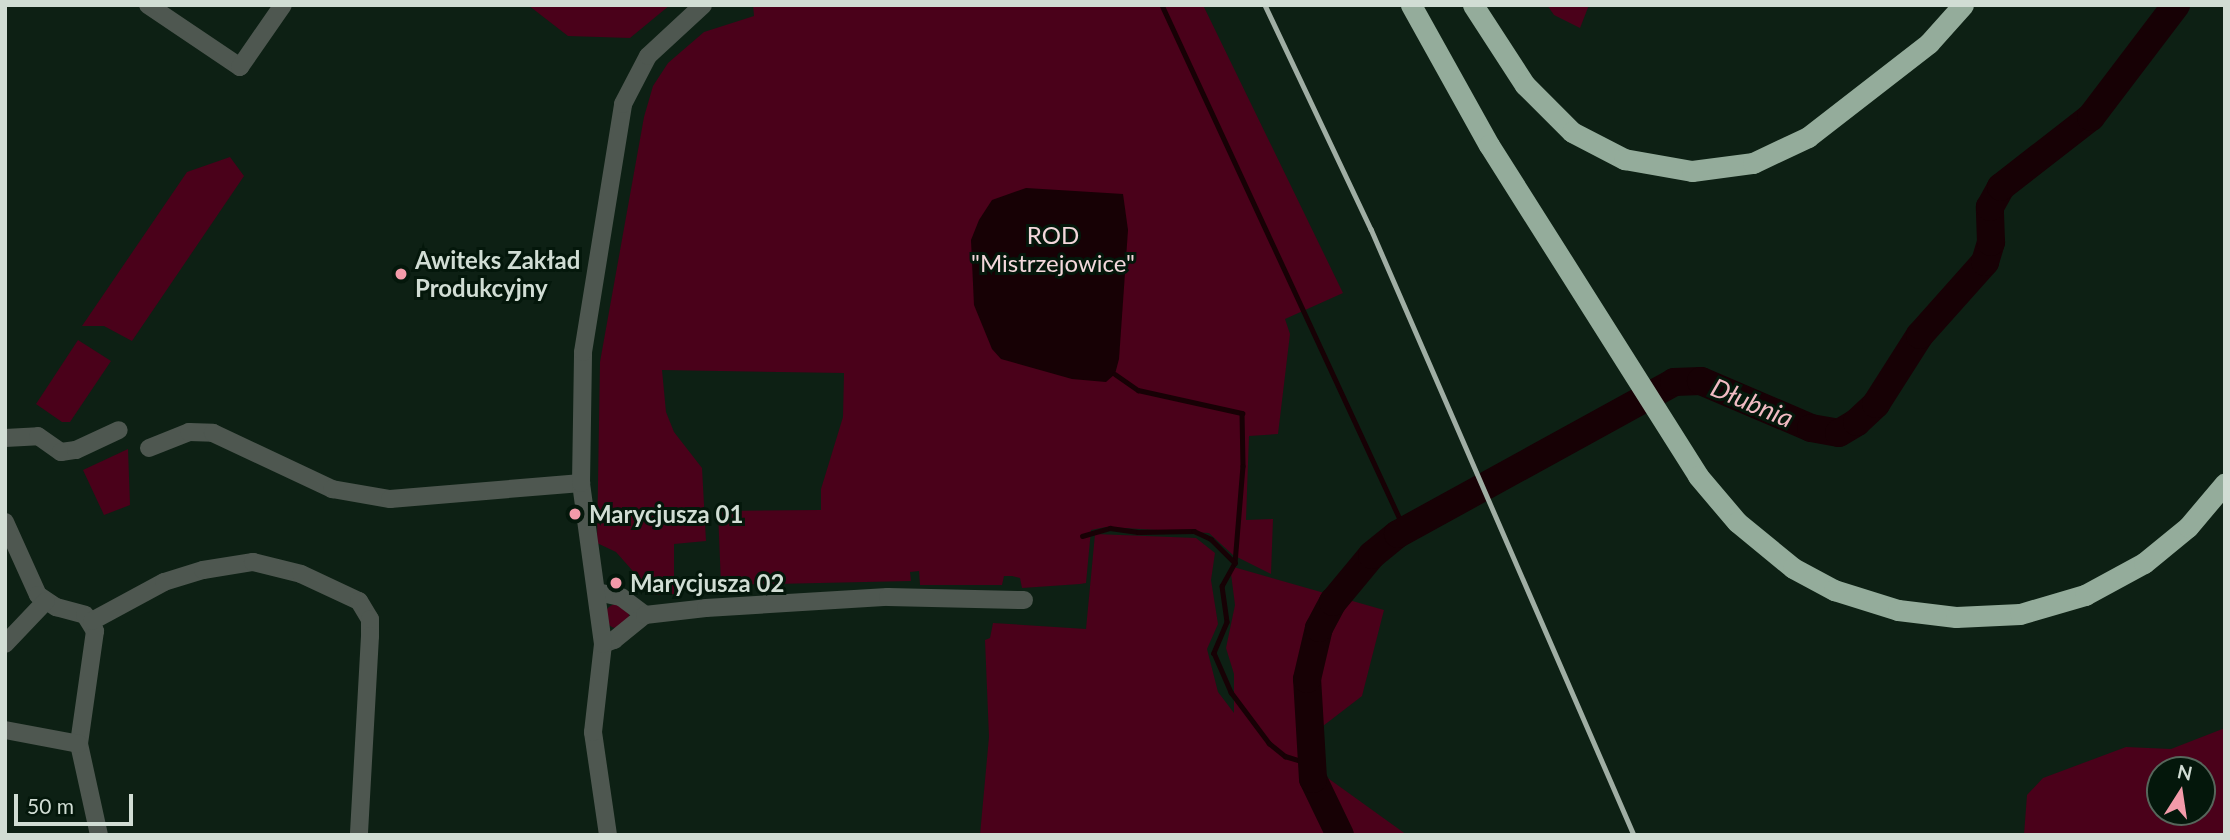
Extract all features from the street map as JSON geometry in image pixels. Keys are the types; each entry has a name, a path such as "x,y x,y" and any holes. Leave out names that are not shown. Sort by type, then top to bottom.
{"highway":[{"path":"1411,5 1489,145 1698,476 1754,537 1793,568 1866,602 1946,617 2020,614 2085,595 2144,563 2188,527 2225,483"},
{"path":"1473,5 1536,100 1584,140 1639,164 1704,171 1753,163 1808,137 1929,43 1964,5"}],"street":[{"path":"148,5 240,67 284,5"},
{"path":"608,835 593,732 603,644 581,483 583,352 620,118 640,67 703,5"},
{"path":"5,438 38,436 61,452 119,430"},
{"path":"149,449 189,432 213,433 332,489 390,499 581,483"},
{"path":"5,522 33,586 46,601 92,621 96,631 79,744 99,835"},
{"path":"92,621 164,582 203,569 253,562 301,573 359,601 370,619 359,835"},
{"path":"597,592 621,597 645,615"},
{"path":"603,644 614,640 645,615 888,597 1024,600"},
{"path":"5,644 46,601"},
{"path":"5,730 79,744"}],"green space":[{"path":"528,5 670,5 630,38 568,36"},
{"name":"ROD \"Mistrzejowice\"","path":"753,5 1203,5 1343,293 1285,319 1290,334 1278,434 1249,436 1246,520 1273,519 1271,574 1233,555 1209,533 1106,527 1091,530 1086,583 1080,584 1022,588 1020,578 1004,576 1002,585 920,585 919,571 910,572 911,581 721,585 718,511 821,510 821,489 843,417 844,373 662,370 666,412 674,432 702,468 706,541 674,544 674,594 654,595 616,552 597,543 600,362 644,117 653,86 668,63 704,32 754,16"},
{"path":"1547,5 1589,5 1580,28 1554,15"},
{"path":"230,157 244,176 132,341 104,326 82,326 187,172"},
{"path":"78,340 111,361 70,422 62,422 36,404"},
{"path":"128,449 130,505 104,515 83,470"},
{"path":"1095,534 1196,538 1215,553 1211,580 1218,624 1207,649 1218,692 1234,713 1234,674 1226,648 1235,605 1230,566 1384,610 1362,696 1323,726 1318,771 1407,835 980,835 989,737 985,640 990,638 993,623 1086,629"},
{"path":"617,604 626,607 629,616 626,625 617,628 608,625 605,616 608,607"},
{"path":"2225,728 2225,835 2024,835 2027,795 2043,778 2126,747 2171,749"}],"shaded area":[{"path":"1026,188 1123,194 1128,230 1119,359 1115,374 1106,382 1072,379 1001,359 992,349 974,305 971,240 979,220 992,200"}],"waterway":[{"path":"1162,5 1405,530"},
{"name":"Dłubnia","path":"1340,835 1313,779 1307,679 1319,628 1333,602 1372,555 1398,534 1674,382 1701,381 1811,428 1839,433 1857,422 1876,404 1920,335 1985,262 1991,242 1990,207 2001,187 2091,117 2176,5"},
{"path":"1115,374 1138,390 1242,413 1243,466 1235,563 1222,586 1227,622 1214,653 1231,692 1269,743 1285,756 1311,764"},
{"path":"1082,536 1110,528 1138,532 1194,531 1211,539 1235,563"}],"railway":[{"path":"1265,5 1371,229 1634,835"}],"place":[{"name":"Awiteks Zakład Produkcyjny","path":"401,274"},
{"name":"Marycjusza 01","path":"575,514"},
{"name":"Marycjusza 02","path":"616,583"}]}
